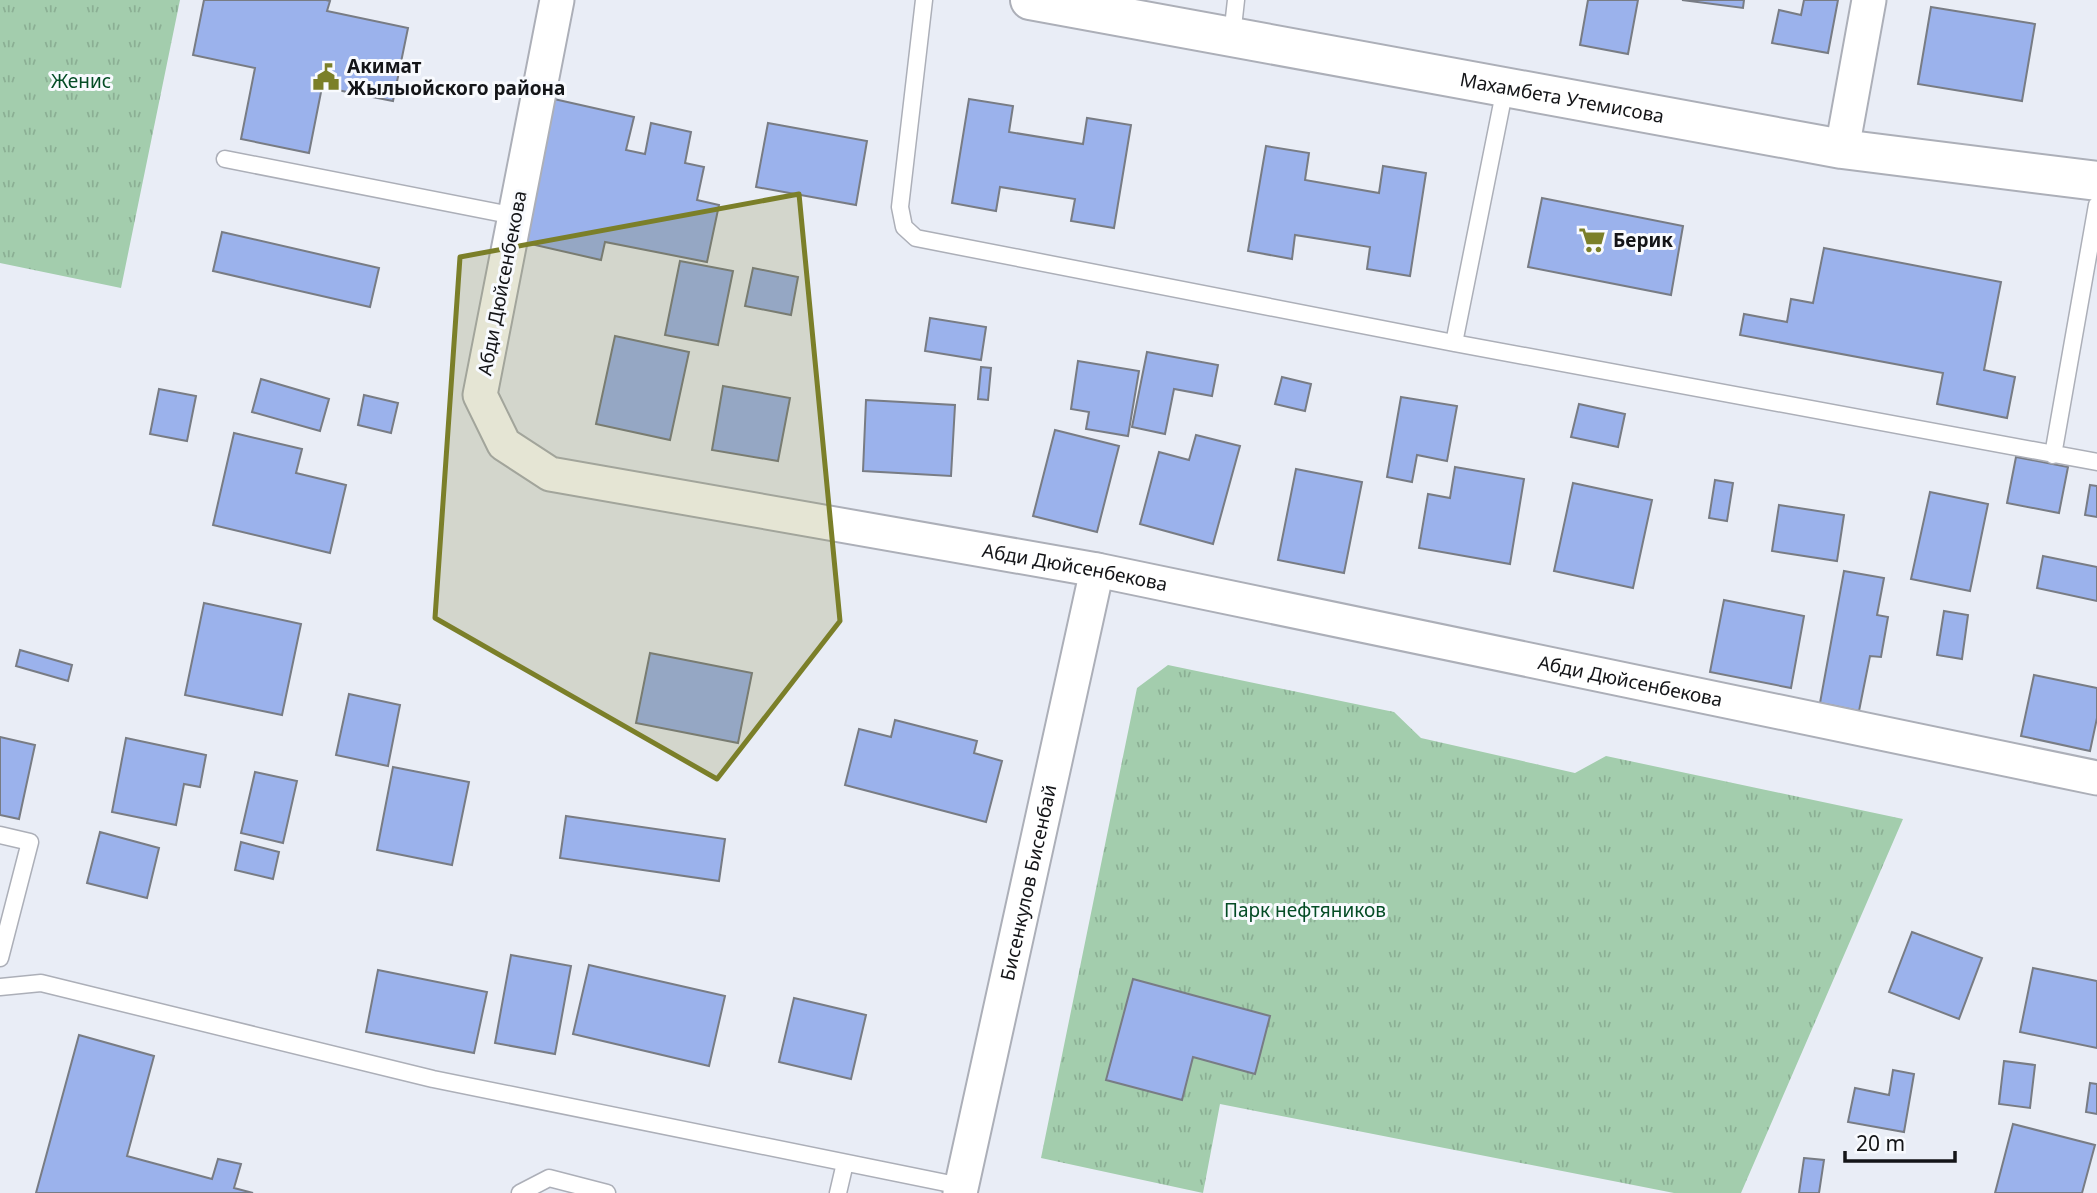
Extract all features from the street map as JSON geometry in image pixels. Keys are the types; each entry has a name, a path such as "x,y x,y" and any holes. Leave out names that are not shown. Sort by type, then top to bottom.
{"street":[{"name":"Абди Дюйсенбекова","path":"557,0 480,395 504,444 550,474 1097,570 2097,778"},
{"name":"Махамбета Утемисова","path":"1030,0 1234,18 1506,85 1842,149 2097,181"},
{"path":"1842,149 1869,0"},
{"name":"Бисенкулов Бисенбай","path":"960,1189 1097,570"}],"lane":[{"path":"923,0 900,207 905,227 916,238 1454,343 2097,462"},
{"path":"1454,343 1506,85"},
{"path":"225,159 515,216"},
{"path":"2053,455 2097,205"},
{"path":"0,835 30,842 0,958"},
{"path":"0,987 41,983 433,1079 960,1189"},
{"path":"838,1193 845,1164"},
{"path":"520,1193 549,1178 607,1193"}],"highlighted area":[{"path":"799,194 840,621 717,779 435,618 460,257"}],"green space":[{"name":"Женис","path":"0,0 180,0 121,288 0,263"},
{"name":"Парк нефтяников","path":"1168,665 1394,712 1421,738 1575,773 1606,756 1903,819 1741,1193 1674,1193 1220,1104 1203,1193 1041,1158 1137,688"}],"building":[{"name":"Акимат Жылыойского района","path":"204,0 326,0 330,1 327,11 408,28 393,101 322,87 309,153 241,139 255,68 193,55"},
{"path":"1588,0 1638,0 1628,54 1580,45"},
{"path":"1682,0 1744,0 1743,8"},
{"path":"1804,0 1838,0 1828,53 1772,43 1779,10 1801,15"},
{"path":"1931,7 2035,24 2022,101 1918,84"},
{"path":"554,99 634,117 626,150 645,154 651,123 691,132 685,163 704,167 697,200 719,205 707,262 605,242 601,260 522,242"},
{"path":"969,99 1013,106 1009,132 1083,144 1087,118 1131,125 1114,228 1071,221 1075,199 1000,187 996,211 952,203"},
{"path":"768,123 867,141 856,205 756,187"},
{"path":"1266,146 1309,153 1305,180 1379,193 1383,166 1426,173 1410,276 1367,269 1370,247 1295,235 1292,259 1248,251"},
{"path":"1542,198 1683,226 1671,295 1528,267"},
{"path":"222,232 379,268 370,307 213,271"},
{"path":"1824,248 2001,282 1984,370 2015,377 2007,418 1937,404 1943,373 1740,335 1744,314 1787,322 1791,299 1813,303"},
{"path":"680,261 733,271 718,345 665,335"},
{"path":"753,268 798,277 791,315 745,306"},
{"path":"930,318 986,327 981,360 925,351"},
{"path":"615,336 689,352 670,440 596,424"},
{"path":"1147,352 1218,365 1212,396 1174,389 1165,434 1132,427"},
{"path":"1078,361 1139,371 1128,436 1086,429 1089,412 1071,409"},
{"path":"981,367 991,368 988,400 978,399"},
{"path":"1282,377 1311,384 1305,411 1275,404"},
{"path":"261,379 329,399 320,431 252,412"},
{"path":"723,386 790,398 778,461 712,450"},
{"path":"159,389 196,396 187,441 150,434"},
{"path":"364,395 398,403 391,433 358,425"},
{"path":"1401,397 1457,406 1447,461 1417,455 1412,482 1387,477"},
{"path":"866,400 955,405 951,476 863,471"},
{"path":"1579,404 1625,414 1618,447 1571,437"},
{"path":"1055,430 1119,446 1097,532 1033,516"},
{"path":"234,433 302,449 296,473 346,485 330,553 213,525"},
{"path":"1196,435 1240,446 1213,544 1140,524 1159,452 1189,460"},
{"path":"2016,457 2068,467 2059,513 2007,503"},
{"path":"1455,467 1524,479 1510,564 1419,548 1428,494 1450,498"},
{"path":"1296,469 1362,482 1344,573 1278,560"},
{"path":"1715,480 1733,483 1727,521 1709,518"},
{"path":"1573,483 1652,500 1633,588 1554,571"},
{"path":"2090,485 2097,486 2097,517 2085,515"},
{"path":"1930,492 1988,504 1970,591 1911,579"},
{"path":"1779,505 1844,515 1837,561 1772,551"},
{"path":"2043,556 2097,567 2097,601 2037,588"},
{"path":"1844,571 1884,578 1877,615 1888,617 1881,657 1870,656 1859,711 1820,703"},
{"path":"1724,600 1804,616 1791,688 1710,672"},
{"path":"204,603 301,624 282,715 185,695"},
{"path":"1944,611 1968,615 1962,659 1937,655"},
{"path":"20,650 72,665 68,681 16,666"},
{"path":"650,653 752,673 738,743 636,723"},
{"path":"2034,675 2097,688 2097,718 2090,751 2021,736"},
{"path":"349,694 400,705 388,766 336,755"},
{"path":"895,720 977,741 974,753 1002,761 986,822 845,785 859,729 891,737"},
{"path":"0,737 35,745 19,819 0,815"},
{"path":"126,738 206,755 200,787 184,784 176,825 112,812"},
{"path":"393,767 469,782 452,865 377,850"},
{"path":"255,772 297,781 283,843 241,833"},
{"path":"566,816 725,839 719,881 560,858"},
{"path":"100,832 159,848 147,898 87,883"},
{"path":"241,842 279,852 273,879 235,870"},
{"path":"1912,932 1982,958 1959,1019 1889,992"},
{"path":"511,955 571,966 555,1054 495,1043"},
{"path":"589,965 725,996 709,1066 573,1034"},
{"path":"2033,968 2097,981 2097,1048 2020,1032"},
{"path":"378,970 487,992 474,1053 366,1032"},
{"path":"1133,979 1270,1016 1255,1074 1193,1057 1182,1100 1106,1080"},
{"path":"794,998 866,1015 851,1079 779,1062"},
{"path":"79,1035 154,1056 127,1156 212,1179 218,1159 241,1164 234,1188 253,1193 36,1193"},
{"path":"2004,1061 2035,1065 2030,1108 1999,1104"},
{"path":"1893,1070 1914,1074 1904,1132 1848,1122 1855,1088 1889,1095"},
{"path":"2090,1083 2097,1084 2097,1114 2086,1112"},
{"path":"2013,1124 2095,1145 2082,1193 1995,1193"},
{"path":"1804,1158 1824,1160 1819,1193 1799,1193"}],"place":[{"name":"Акимат Жылыойского района","path":"326,77"},
{"name":"Берик","path":"1592,240"}]}
